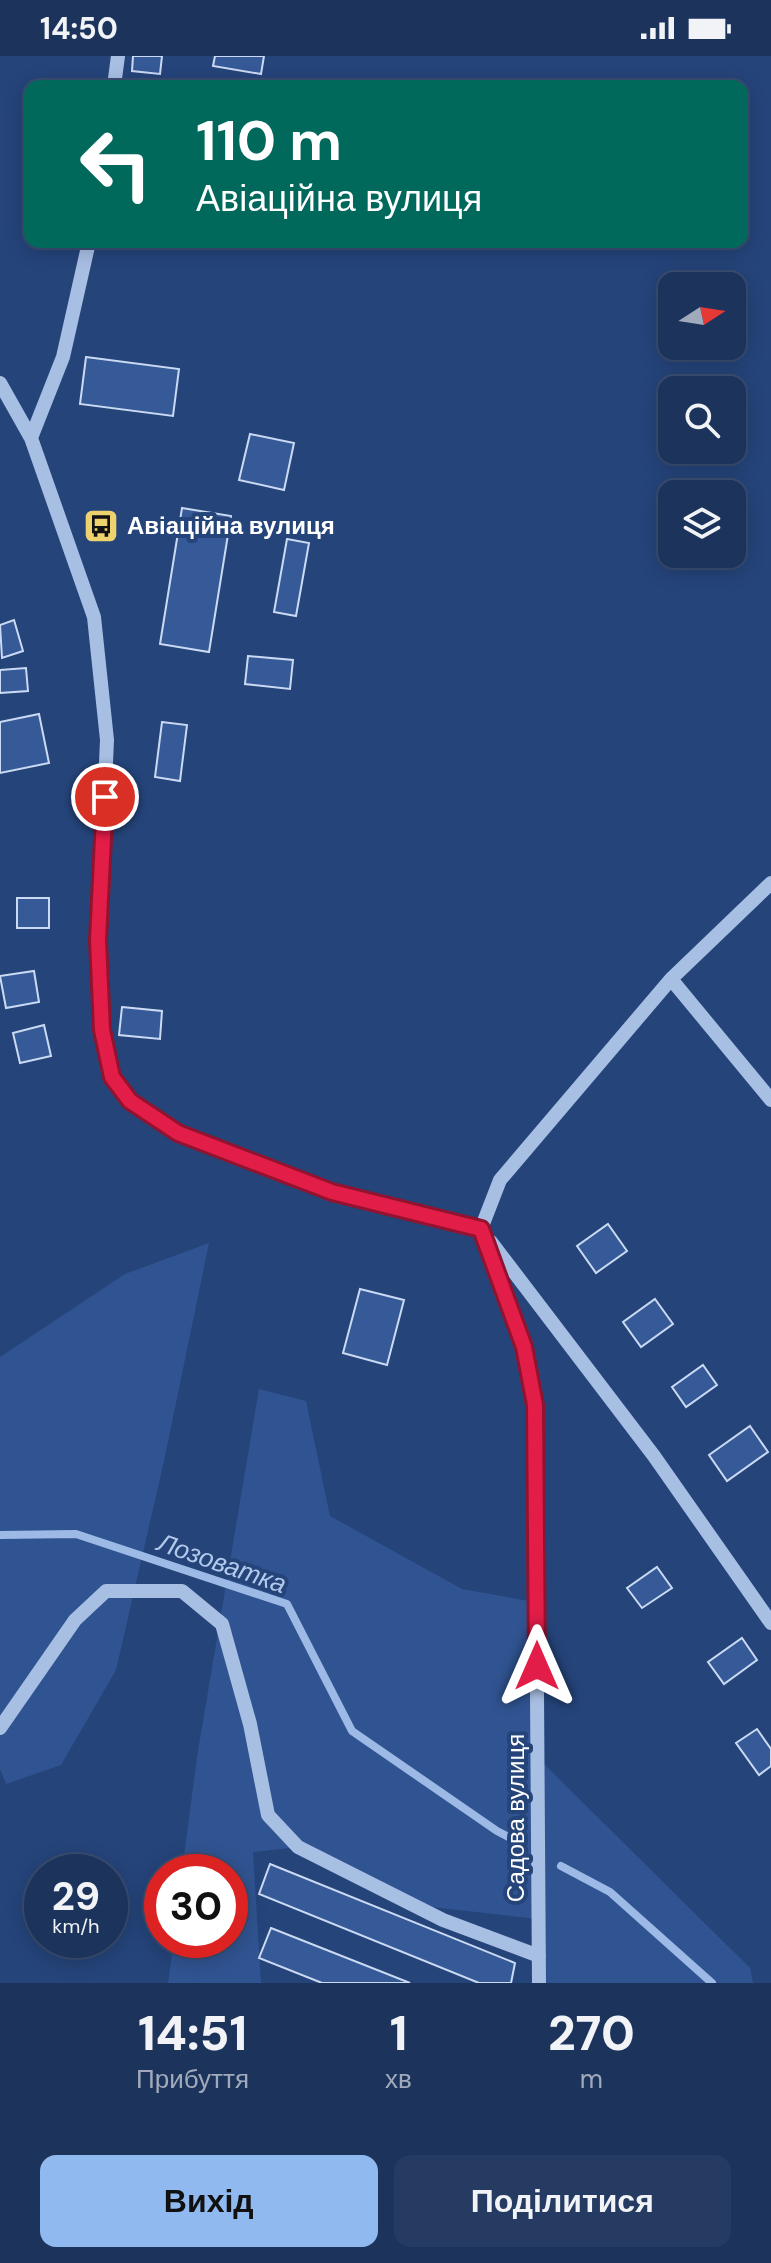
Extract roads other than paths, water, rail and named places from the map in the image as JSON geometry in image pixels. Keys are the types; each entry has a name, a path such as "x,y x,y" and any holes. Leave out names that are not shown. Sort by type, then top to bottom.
{"street":[{"path":"115,80 118,56"},
{"path":"31,438 63,357 88,248"},
{"path":"0,383 31,438 94,617 107,740 98,940 102,1030 112,1077 130,1101 178,1133 332,1192 481,1229 654,1456 771,1623"},
{"path":"481,1229 500,1180 671,979 771,883"},
{"path":"671,979 771,1100"},
{"name":"Садова вулиця","path":"481,1229 524,1347 535,1405 539,1983"},
{"path":"0,1728 75,1620 106,1591 182,1591 222,1624 250,1724 268,1815 298,1847 443,1920 539,1956"}],"waterway":[{"name":"Лозоватка","path":"0,1535 76,1534 287,1604 352,1731 516,1841"},
{"name":"Лозоватка","path":"561,1866 610,1892 712,1983"}],"place":[{"name":"Авіаційна вулиця","path":"101,526"}]}
